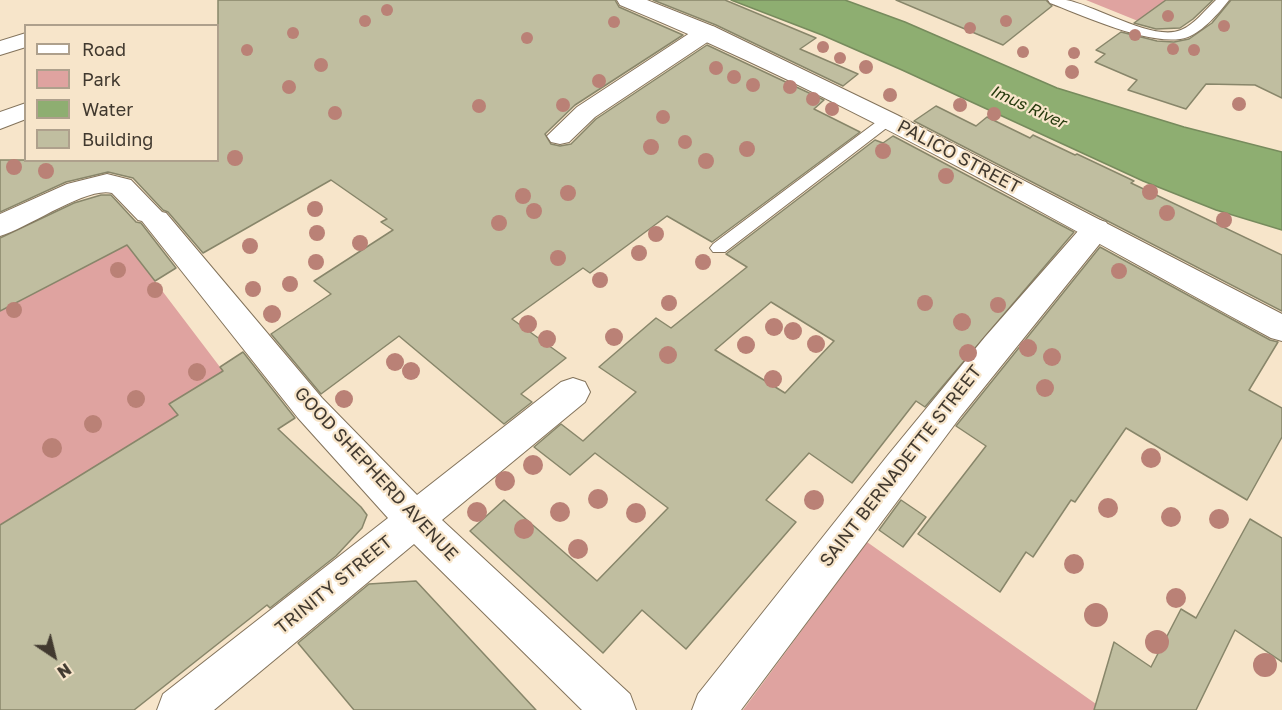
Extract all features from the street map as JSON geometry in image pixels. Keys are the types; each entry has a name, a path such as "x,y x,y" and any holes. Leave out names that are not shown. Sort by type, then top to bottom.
{"street":[{"name":"PALICO STREET","path":"628,0 707,32 888,120 1282,329"},
{"path":"560,136 586,112 707,32"},
{"path":"0,48 24,41"},
{"path":"0,121 24,111"},
{"name":"GOOD SHEPHERD AVENUE","path":"0,226 82,188 105,182 116,183 122,187 152,216 310,408 415,520 614,710"},
{"name":"SAINT BERNADETTE STREET","path":"714,710 881,489 1018,317 1096,229"},
{"name":"TRINITY STREET","path":"179,710 573,392"}],"lane":[{"path":"1054,0 1143,32 1171,36 1185,33 1223,0"},
{"path":"719,248 888,120"}],"green space":[{"path":"1086,0 1166,0 1138,21"},
{"path":"119,234 223,371 169,404 178,415 0,525 0,311"},
{"path":"867,542 1096,704 1094,710 743,710"}],"water":[{"name":"Imus River","path":"731,0 845,0 905,22 1057,88 1184,127 1282,152 1282,230 1216,210 1143,181 902,70 822,35"}],"building":[{"path":"218,0 615,0 619,7 683,35 575,105 545,134 551,144 560,146 571,144 596,119 707,45 824,100 814,109 860,132 712,242 667,216 590,273 583,268 512,319 566,358 521,394 532,402 504,424 399,336 321,394 271,334 331,294 314,281 393,230 381,222 387,219 331,180 203,253 168,212 163,210 133,178 108,172 66,182 0,212 0,160 219,162"},
{"path":"653,0 725,0 816,38 800,49 858,74 843,86 716,25"},
{"path":"896,0 1046,0 1052,6 1003,45"},
{"path":"1166,0 1213,0 1180,28 1156,29 1134,23"},
{"path":"1231,0 1282,0 1282,98 1255,85 1206,84 1186,109 1128,90 1137,80 1095,62 1105,54 1096,50 1121,32 1157,41 1174,42 1189,39 1212,23"},
{"path":"936,106 976,126 987,117 1030,138 1033,135 1134,181 1131,183 1282,255 1282,311 914,121"},
{"path":"893,136 1074,232 925,407 916,401 852,483 809,453 766,500 796,522 686,649 642,610 603,653 470,531 504,500 597,581 668,508 595,453 570,475 534,447 561,424 583,441 636,392 599,367 656,318 671,328 747,267 726,254 875,140 883,143","holes":["771,302 834,341 785,393 715,350"]},
{"path":"101,195 111,195 136,222 141,223 176,268 155,281 127,245 0,311 0,238 74,203"},
{"path":"1100,247 1270,340 1278,342 1249,390 1282,408 1282,437 1247,500 1126,428 1075,502 1071,500 1033,557 1026,552 1000,592 918,534 986,446 956,426"},
{"path":"243,352 295,418 278,429 361,507 367,515 362,528 336,556 270,608 267,605 134,710 0,710 0,525 178,415 169,404 223,371 220,367"},
{"path":"901,500 926,517 903,547 879,530"},
{"path":"1250,519 1282,538 1282,662 1235,630 1196,710 1094,710 1114,642 1151,667 1181,609 1196,618"},
{"path":"416,581 536,710 354,710 298,643 369,584"}]}
